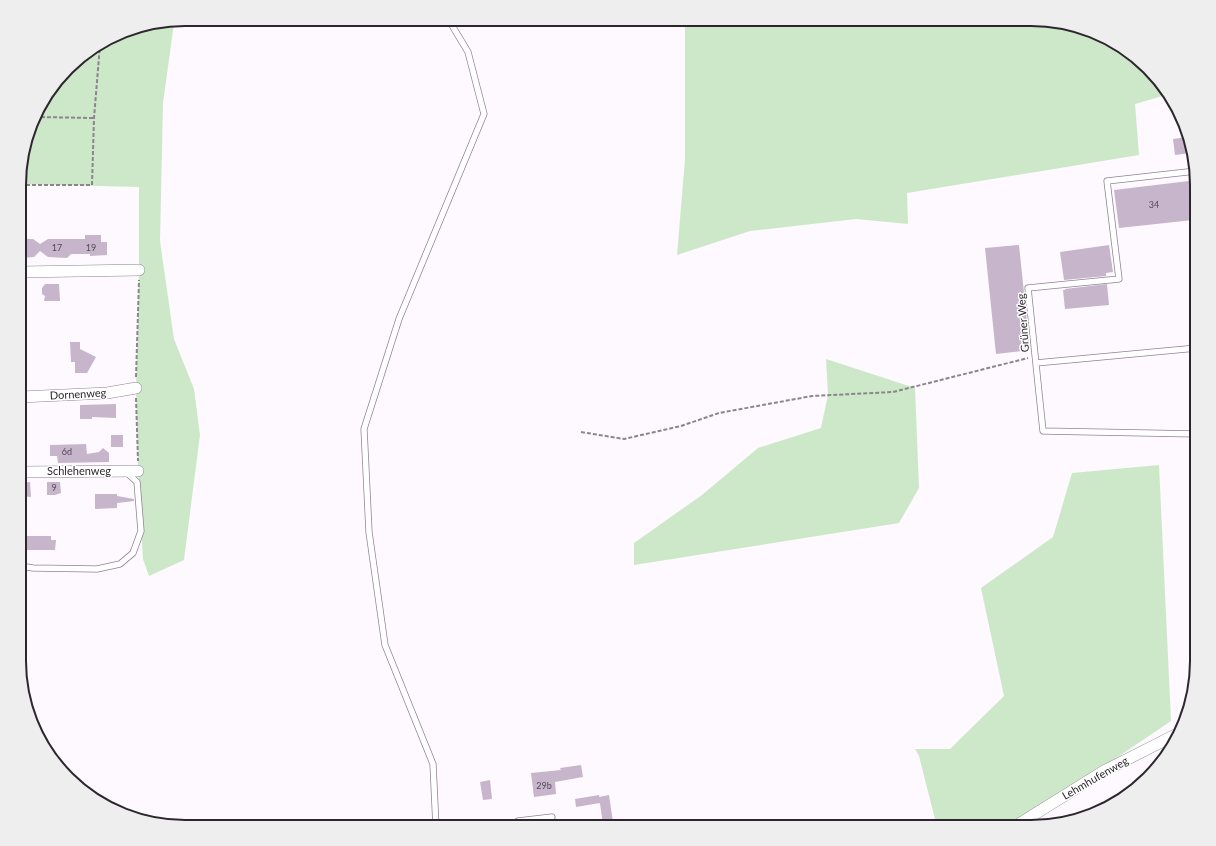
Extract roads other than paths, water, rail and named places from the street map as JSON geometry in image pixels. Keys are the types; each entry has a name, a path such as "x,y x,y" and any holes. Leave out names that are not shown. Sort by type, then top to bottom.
{"street":[{"path":"26,272 139,270"},
{"name":"Dornenweg","path":"26,397 107,393 136,388"},
{"name":"Schlehenweg","path":"26,472 138,471"},
{"name":"Lehmhufenweg","path":"1025,820 1104,771 1172,736"}],"lane":[{"path":"436,820 433,764 385,645 369,532 364,429 399,319 484,114 468,52 452,26"},
{"name":"Grüner Weg","path":"1190,172 1107,181 1119,279 1028,288 1043,431 1190,434"},
{"path":"1036,360 1190,349"},
{"path":"26,566 97,569 120,564 133,553 141,531 137,482 125,471"},
{"path":"526,820 552,817"}]}
